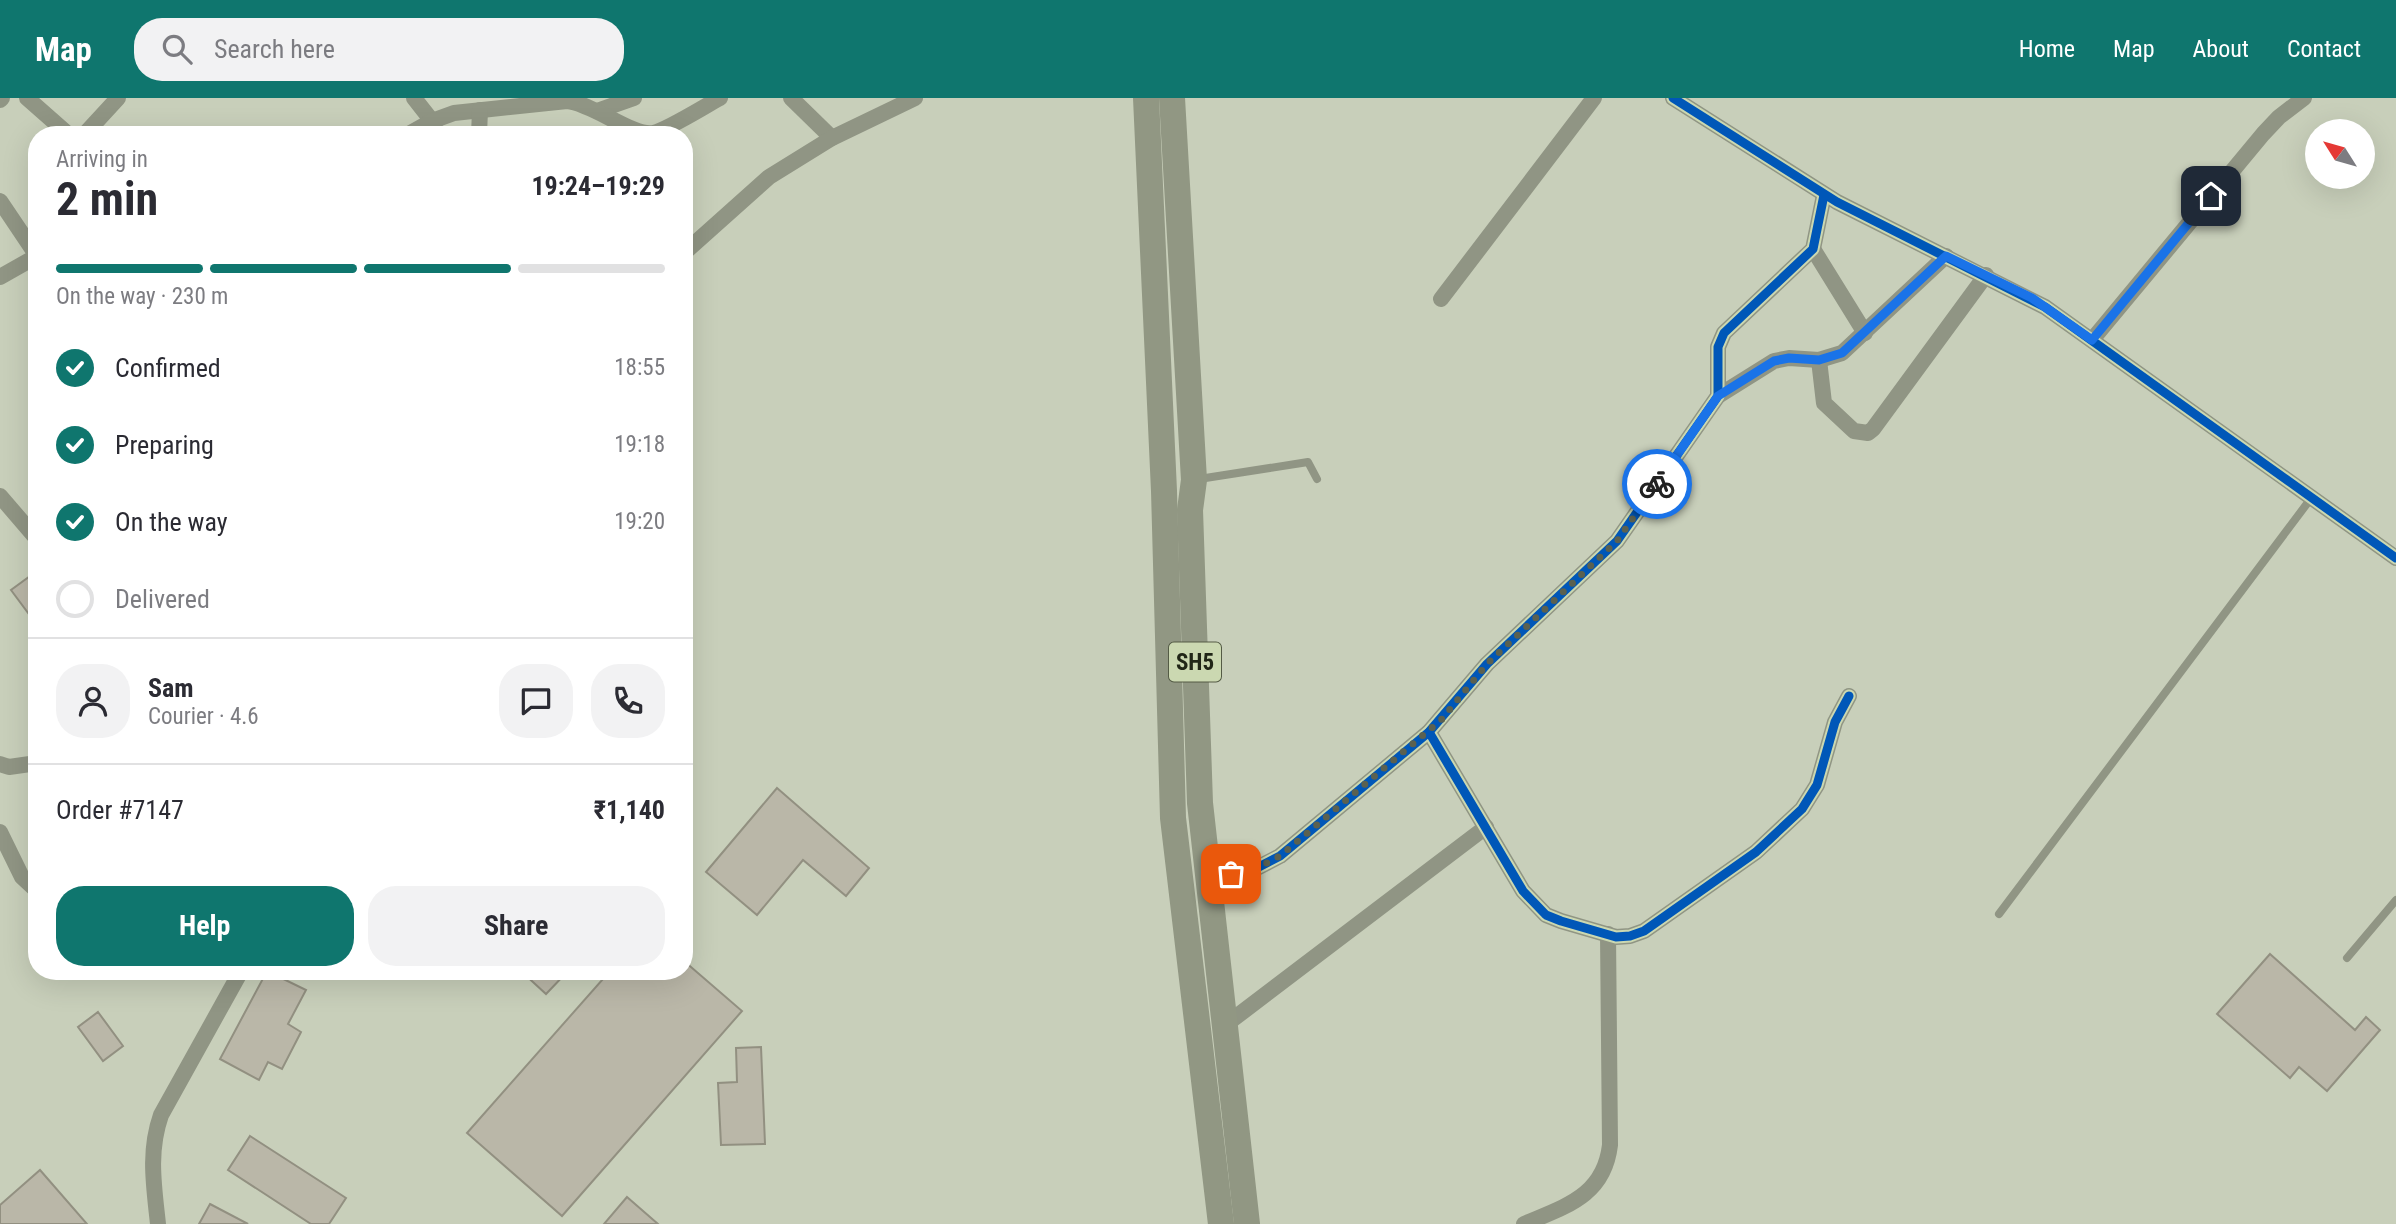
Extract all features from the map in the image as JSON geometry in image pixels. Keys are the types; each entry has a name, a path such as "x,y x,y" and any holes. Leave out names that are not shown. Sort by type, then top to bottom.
{"main road":[{"name":"SH5","path":"1146,98 1164,491 1173,818 1222,1224"},
{"name":"SH5","path":"1172,98 1194,480 1190,510 1199,792 1247,1224"}],"street":[{"path":"27,98 59,126"},
{"path":"92,126 118,98"},
{"path":"414,98 434,126"},
{"path":"597,111 634,98"},
{"path":"667,126 720,98"},
{"path":"792,98 832,138"},
{"path":"693,245 769,177 832,138 915,98"},
{"path":"1441,299 1594,98"},
{"path":"1673,98 1824,195 2045,307 2396,558"},
{"path":"2092,340 2263,134 2278,117 2304,98"},
{"path":"438,126 454,113 476,104 562,99 581,103 618,126"},
{"path":"476,104 478,126"},
{"path":"1718,396 1718,347 1724,333 1813,249 1824,195"},
{"path":"0,201 28,243"},
{"path":"1813,249 1865,333"},
{"path":"1208,877 1253,870 1280,856 1429,732 1487,664 1617,541 1718,396 1774,361 1789,358 1819,360 1842,353 1946,256"},
{"path":"0,278 28,257"},
{"path":"1819,360 1824,403 1854,431 1868,433 1986,275"},
{"path":"0,496 28,529"},
{"path":"1429,732 1523,891 1546,915 1608,934 1630,936 1657,923 1756,852 1802,809 1817,785 1835,722 1849,696"},
{"path":"0,764 9,767 28,764"},
{"path":"1224,1026 1486,827"},
{"path":"0,832 22,877 28,883"},
{"path":"1524,1224 1565,1206 1586,1192 1601,1178 1608,1160 1608,934"},
{"path":"158,1224 152,1150 155,1133 161,1115 236,980"}],"lane":[{"path":"1194,480 1307,461 1317,480"},
{"path":"1999,914 2312,497"},
{"path":"2347,958 2396,900"}],"building":[{"path":"28,578 28,613 11,590"},
{"path":"777,788 869,868 846,896 803,860 757,915 706,872"},
{"path":"2270,954 2355,1030 2366,1017 2380,1030 2327,1091 2299,1067 2290,1078 2217,1014"},
{"path":"693,969 742,1011 562,1216 467,1133 602,980 693,980"},
{"path":"262,980 285,980 306,990 288,1024 301,1032 282,1069 268,1062 259,1080 220,1059"},
{"path":"531,980 559,980 546,994"},
{"path":"98,1012 123,1046 103,1061 78,1027"},
{"path":"761,1047 765,1144 721,1145 718,1083 737,1082 736,1048"},
{"path":"250,1136 346,1198 329,1224 311,1224 228,1170"},
{"path":"40,1170 87,1224 0,1224 0,1205"},
{"path":"627,1197 658,1224 604,1224"},
{"path":"210,1204 248,1224 199,1224"}],"cycle path":[{"path":"1673,98 1837,202 2045,307 2396,558"},
{"path":"1208,877 1253,870 1280,856 1429,732 1487,664 1617,541 1718,396 1718,347 1724,333 1813,249 1824,195"},
{"path":"1429,732 1523,891 1546,915 1616,937 1630,936 1644,931 1756,852 1802,809 1817,785 1835,722 1849,696"}],"way so far":[{"path":"1231,874 1253,870 1280,856 1429,732 1476,675 1617,541 1657,484"}],"route":[{"path":"1657,484 1718,396 1774,361 1789,358 1819,360 1842,353 1946,256 2032,298 2092,340 2211,196"}]}
